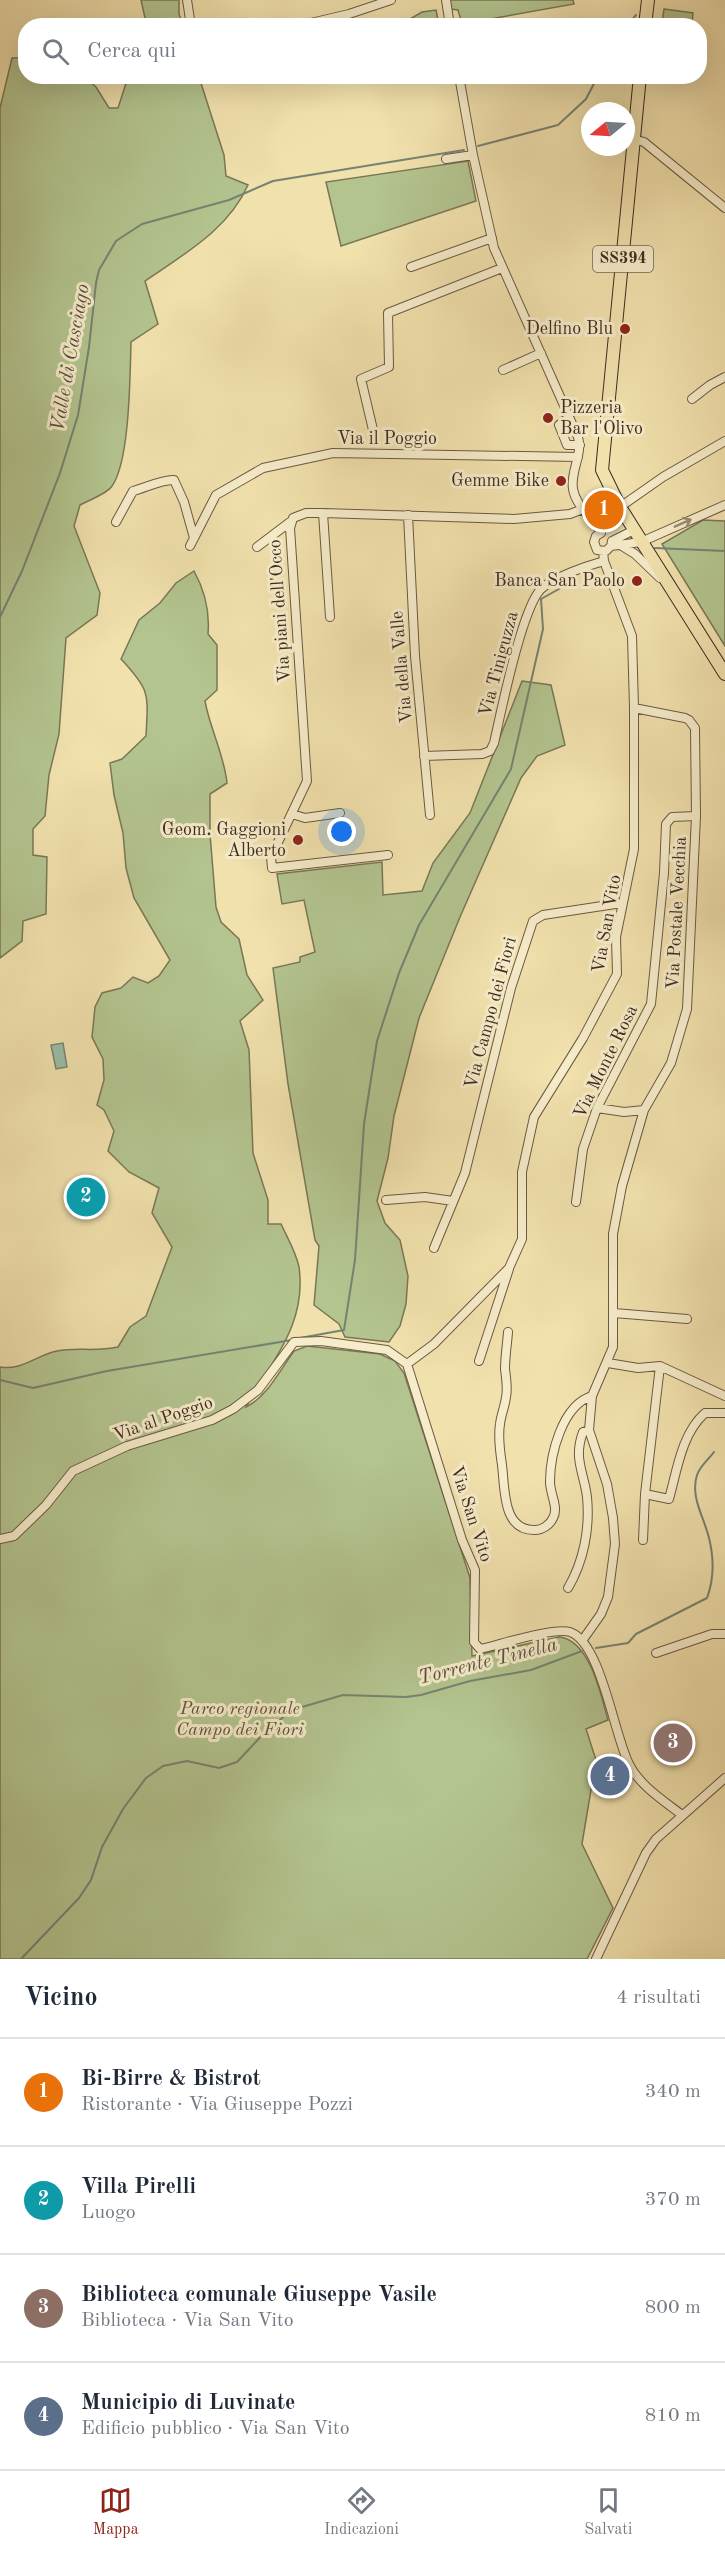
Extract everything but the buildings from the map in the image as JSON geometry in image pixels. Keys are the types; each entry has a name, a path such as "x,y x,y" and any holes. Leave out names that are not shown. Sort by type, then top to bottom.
{"main road":[{"name":"SS394","path":"635,121 639,84"},
{"name":"SS394","path":"631,156 602,464 604,476 641,542 725,674"}],"street":[{"path":"187,0 190,18"},
{"path":"333,18 391,0"},
{"path":"446,0 449,18"},
{"path":"460,84 473,155 492,238 502,268 580,445 573,485 576,499 601,533 609,536 611,544"},
{"path":"635,140 644,142 725,208"},
{"path":"446,159 473,155"},
{"path":"411,267 492,238"},
{"path":"374,434 362,379 389,368 388,313 502,268"},
{"path":"503,370 541,353"},
{"path":"692,399 725,377"},
{"path":"569,417 560,425 563,435 567,445 580,445"},
{"path":"620,507 663,477 725,441"},
{"name":"Via il Poggio","path":"190,546 216,495 262,468 333,453 578,457"},
{"path":"116,522 133,491 157,485 166,479 174,480 184,502 194,538"},
{"path":"622,546 641,542 725,505"},
{"name":"Via piani dell'Occo","path":"388,855 272,868 271,856 307,781 290,522 301,514 323,513 514,519 570,514 583,509"},
{"path":"323,513 330,617"},
{"name":"Via della Valle","path":"408,515 415,656 430,816"},
{"path":"258,547 290,522"},
{"path":"603,552 611,544 634,530"},
{"path":"601,533 596,536 594,545 597,550 603,552"},
{"path":"611,544 622,546 635,554 675,594"},
{"path":"603,552 604,561 632,636 634,708"},
{"name":"Via Tiniguzza","path":"424,756 482,754 490,751 527,616 537,593 552,582 604,561"},
{"name":"Via Postale Vecchia","path":"582,1641 601,1614 608,1596 615,1544 607,1484 589,1430 591,1396 608,1363 613,1347 613,1234 622,1186 644,1110 671,1062 687,1009 697,741 692,723 685,718 634,708"},
{"name":"Via San Vito","path":"509,1268 522,1239 522,1172 534,1117 583,1038 617,974 616,937 634,849 634,708"},
{"path":"292,814 305,818 339,813"},
{"name":"Via Monte Rosa","path":"576,1202 583,1149 597,1108 651,1004 664,873 666,824 672,817 696,816"},
{"name":"Via Campo dei Fiori","path":"434,1248 465,1173 511,988 533,921 543,915 622,903"},
{"path":"597,1108 624,1112 644,1110"},
{"path":"386,1200 425,1197 453,1201"},
{"path":"479,1360 509,1268"},
{"path":"407,1364 434,1344 509,1268"},
{"path":"614,1313 687,1319"},
{"name":"Via Postale Vecchia","path":"508,1332 505,1367 507,1396 499,1425 500,1455 509,1517 519,1526 532,1530 540,1529 547,1526 553,1518 555,1510 550,1484 551,1462 560,1429 583,1399 591,1396"},
{"name":"Via al Poggio","path":"0,1539 14,1536 46,1505 73,1471 127,1446 212,1420 233,1409 258,1390 294,1342 321,1341 387,1350 407,1364"},
{"path":"608,1363 638,1368 660,1366 725,1396"},
{"name":"Via San Vito","path":"407,1364 462,1540 475,1570 474,1642 480,1649 561,1631 571,1632 582,1641"},
{"path":"643,1539 645,1494 660,1366"},
{"path":"645,1494 669,1499 683,1450 695,1422 705,1413 725,1413"},
{"name":"Via Postale Vecchia","path":"567,1588 574,1577 588,1534 587,1495 579,1471 579,1443 583,1432 589,1430"},
{"path":"656,1653 712,1634 725,1634"},
{"path":"582,1641 598,1668 629,1765 646,1786 682,1815"},
{"path":"596,1959 646,1853 656,1839 725,1778"}],"green space":[{"path":"141,0 179,0 180,18 145,18"},
{"path":"449,0 573,0 574,4 496,18 460,18 458,10 450,9"},
{"path":"664,9 693,13 693,18 663,18"},
{"path":"436,10 438,18 412,18 422,12"},
{"path":"12,58 18,58 18,84 92,84 109,108 118,108 126,84 201,84 224,155 226,176 248,185 229,215 217,228 204,240 145,281 158,324 131,342 126,438 118,474 110,489 80,505 74,526 100,593 97,615 66,638 59,734 49,775 45,816 33,829 33,855 47,857 46,914 23,921 22,941 0,958 0,108"},
{"path":"468,161 476,201 341,246 326,182"},
{"path":"703,520 725,521 725,646 662,544"},
{"name":"Parco regionale Campo dei Fiori","path":"194,571 206,601 208,634 217,645 217,690 205,701 227,783 210,794 210,834 216,907 221,922 239,939 247,975 263,1000 240,1021 249,1050 253,1153 268,1200 268,1224 281,1224 294,1250 299,1267 298,1306 293,1324 276,1358 246,1407 254,1403 267,1390 294,1351 307,1346 380,1354 395,1361 404,1373 470,1578 472,1656 559,1637 570,1640 586,1658 598,1684 608,1720 586,1729 596,1760 582,1844 613,1908 587,1959 0,1959 0,1367 15,1367 57,1351 118,1347 130,1327 146,1316 172,1247 152,1213 159,1188 129,1172 108,1151 114,1131 104,1110 97,1105 104,1080 103,1059 92,1037 95,1007 102,993 121,988 133,977 148,983 159,976 170,960 134,898 126,868 123,833 114,795 110,763 122,759 146,736 147,702 143,686 121,659 139,620 160,603 176,583"},
{"path":"522,681 551,685 565,745 537,756 521,778 419,1018 394,1116 388,1158 377,1201 385,1223 400,1240 408,1276 406,1304 400,1326 389,1342 345,1337 339,1324 314,1305 319,1246 315,1240 288,1084 273,968 300,962 300,957 315,952 304,900 282,904 277,874 382,862 383,895 422,891 433,863 470,813"}],"shaded area":[{"path":"63,1043 67,1067 56,1069 51,1045"}],"waterway":[{"name":"Valle di Casciago","path":"478,146 558,125 586,99 594,84"},
{"name":"Valle di Casciago","path":"0,617 22,571 60,473 78,415 96,283 99,270 116,241 142,224 229,200 273,181 464,150"},
{"path":"655,548 725,551"},
{"path":"300,1338 344,1330 355,1260 364,1124 377,1041 399,973 419,925 511,769 543,629 541,599 577,579"},
{"path":"0,1380 33,1388 107,1371 292,1340"},
{"name":"Torrente Tinella","path":"596,1648 628,1643 636,1634 707,1598 712,1576 712,1553 696,1499 695,1483 700,1469 714,1452"},
{"name":"Torrente Tinella","path":"21,1959 79,1898 91,1880 102,1847 123,1809 146,1778 163,1766 187,1761 219,1768 237,1762 266,1731 286,1715 302,1707 343,1695 406,1697 421,1695 470,1681 531,1670 582,1651"}],"place":[{"name":"Delfino Blu","path":"625,329"},
{"name":"Pizzeria Bar l'Olivo","path":"548,418"},
{"name":"Gemme Bike","path":"561,481"},
{"name":"Bi-Birre & Bistrot","path":"604,510"},
{"name":"Banca San Paolo","path":"637,581"},
{"name":"Geom. Gaggioni Alberto","path":"298,840"},
{"name":"Villa Pirelli","path":"86,1197"},
{"name":"Biblioteca comunale Giuseppe Vasile","path":"673,1743"},
{"name":"Municipio di Luvinate","path":"610,1776"}]}
